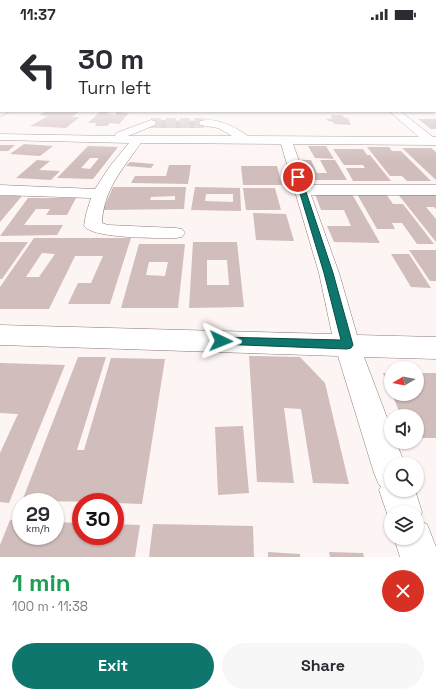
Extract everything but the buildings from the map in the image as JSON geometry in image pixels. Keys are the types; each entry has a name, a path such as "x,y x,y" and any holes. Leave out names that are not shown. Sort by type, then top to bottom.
{"street":[{"path":"397,114 433,141"},
{"path":"112,139 151,123"},
{"path":"204,123 221,125 246,140"},
{"path":"0,136 112,139 433,141"},
{"path":"138,139 99,194 93,214 93,226 107,230 176,233"},
{"path":"286,140 329,273 347,345 386,457"},
{"path":"0,190 99,194"},
{"path":"302,190 436,190"},
{"path":"0,335 436,348"},
{"path":"416,545 420,557"}],"tunnel":[{"path":"151,123 204,123"}],"route":[{"path":"221,341 347,345 329,273 298,177"}]}
